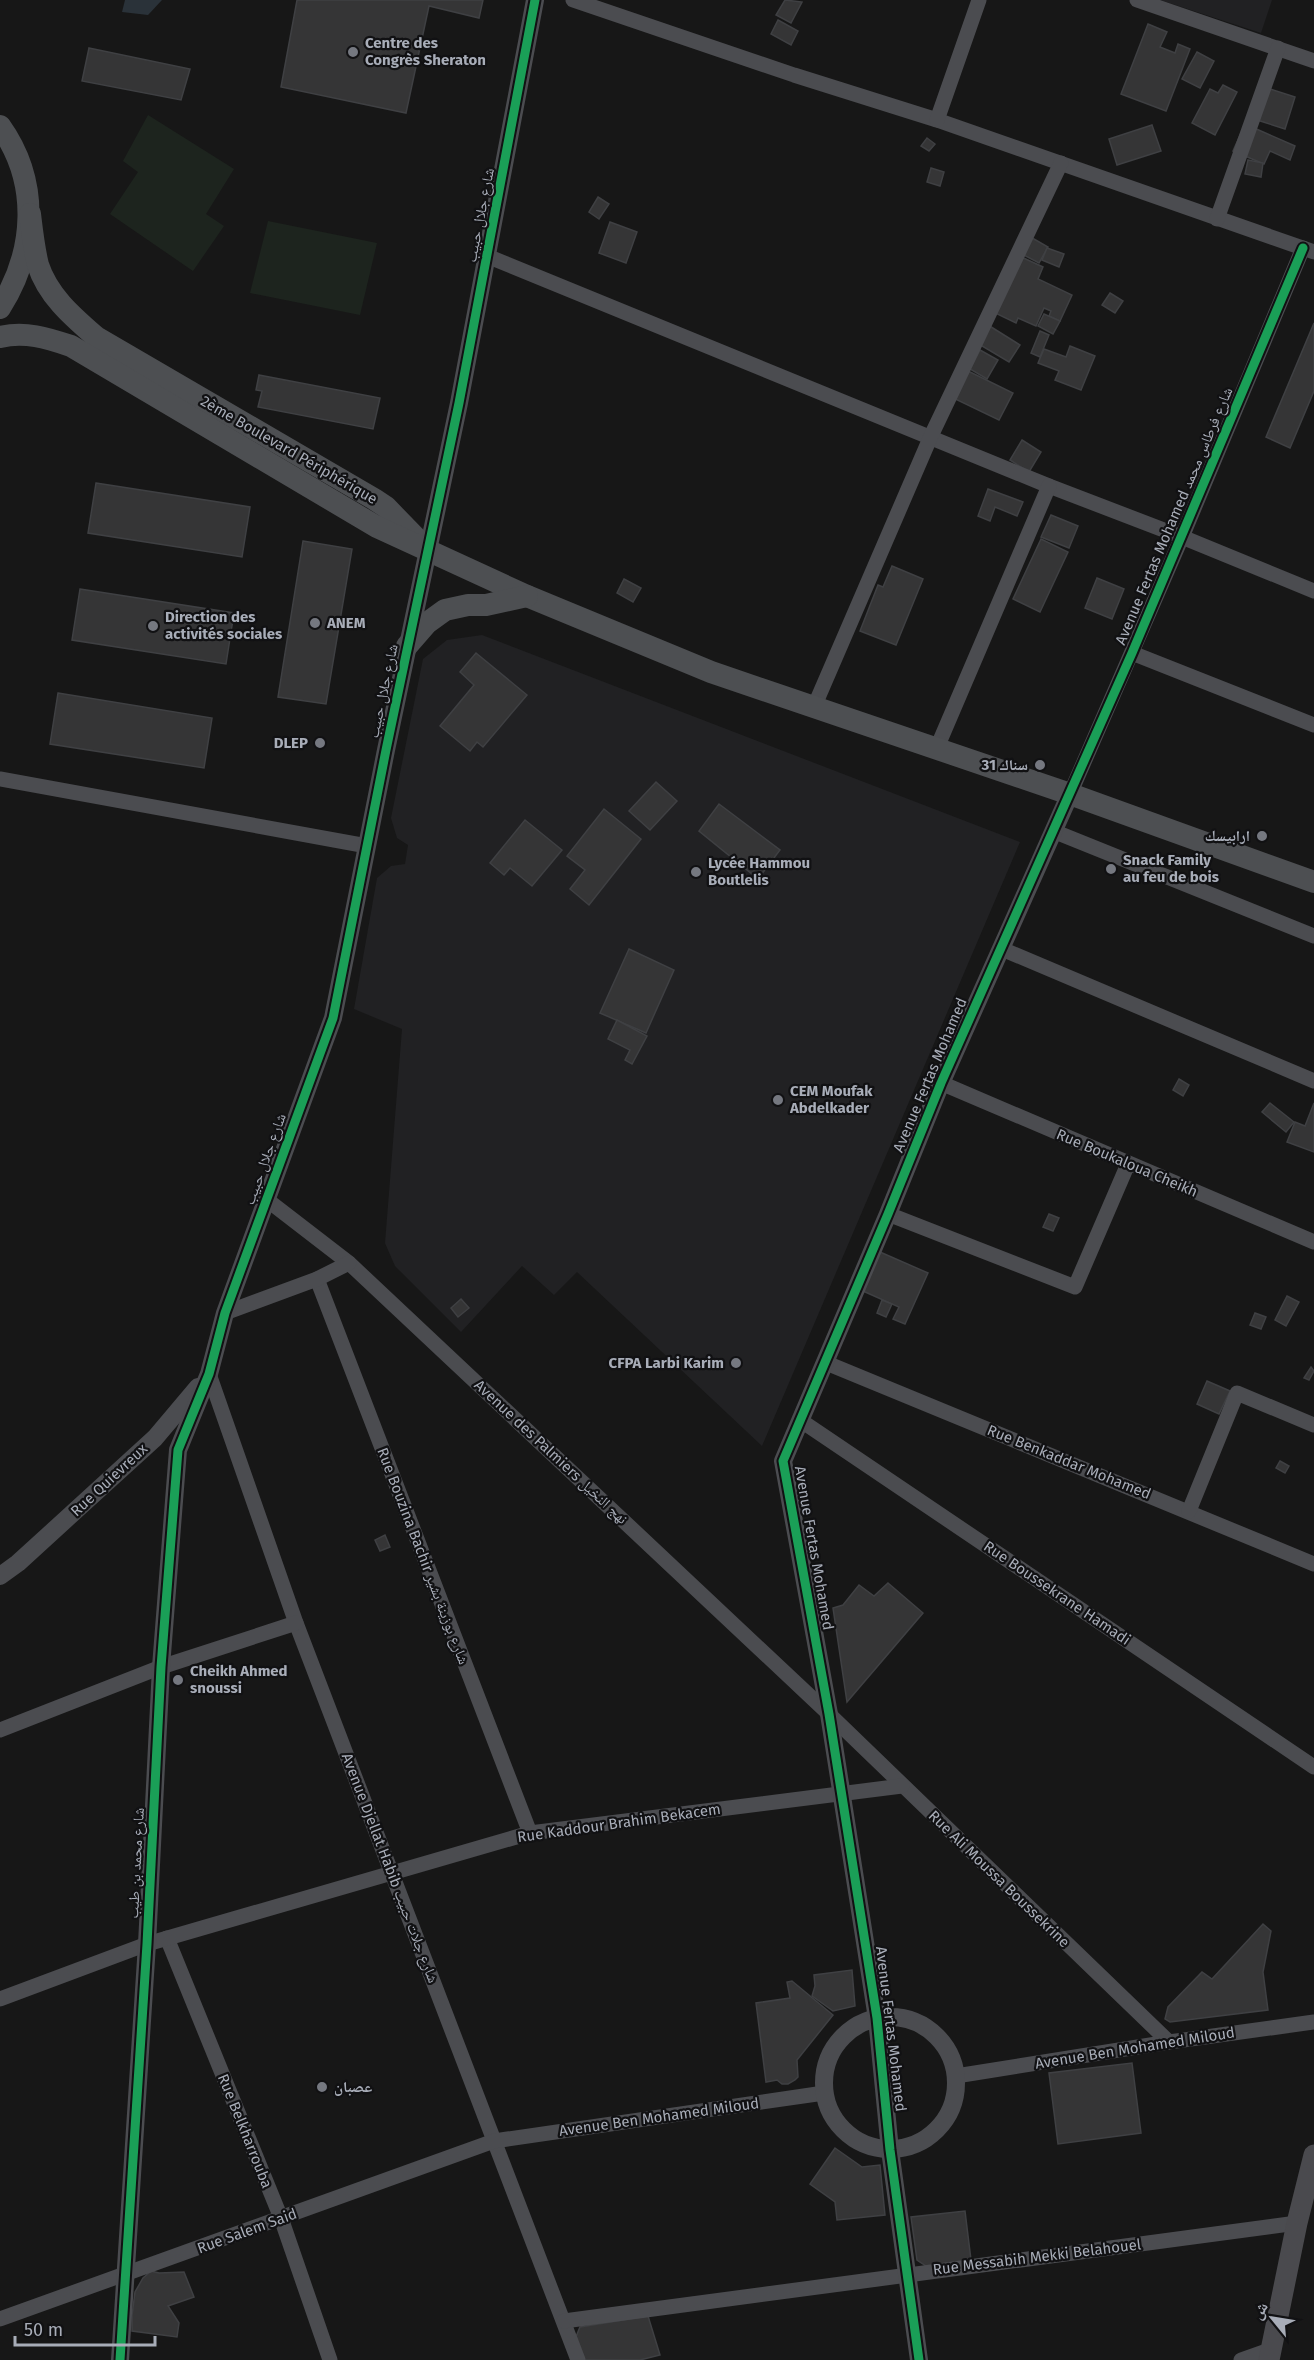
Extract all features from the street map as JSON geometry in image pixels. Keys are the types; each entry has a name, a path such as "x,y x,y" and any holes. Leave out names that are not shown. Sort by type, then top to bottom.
{"main road":[{"path":"0,308 13,287 26,252 30,214 24,174 2,128"},
{"name":"2ème Boulevard Périphérique","path":"30,214 38,266 49,288 69,314 96,337 374,499 386,507 428,549"},
{"name":"2ème Boulevard Périphérique","path":"0,337 15,333 46,338 70,346 377,527 428,549"},
{"path":"428,549 527,596 711,672 1070,794 1314,882"},
{"path":"407,646 427,623 445,610 468,605 486,605 527,596"},
{"path":"1271,2354 1297,2223 1314,2155"}],"street":[{"name":"شارع جلال حبيب","path":"209,1374 225,1313 333,1018 407,646 459,403 535,0"},
{"path":"573,0 794,75 937,120 1308,250"},
{"path":"937,120 979,0"},
{"path":"1137,0 1314,61"},
{"path":"1217,219 1278,48"},
{"path":"814,707 931,436 1061,163"},
{"name":"Avenue Fertas Mohamed شارع فرطاس محمد","path":"1070,794 1308,250"},
{"path":"487,256 1049,486 1314,591"},
{"path":"936,750 1049,486"},
{"path":"1132,653 1314,725"},
{"path":"0,778 367,846"},
{"name":"Avenue Fertas Mohamed","path":"919,2360 890,2150 877,2018 829,1714 783,1461 941,1083 1070,794"},
{"path":"1053,831 1314,936"},
{"path":"1002,949 1314,1081"},
{"name":"Rue Boukaloua Cheikh","path":"941,1083 1314,1242"},
{"path":"888,1214 1075,1287 1128,1164"},
{"name":"Avenue des Palmiers نهج النخيل","path":"266,1199 349,1263 829,1714"},
{"path":"225,1313 317,1279 349,1263"},
{"name":"Rue Bouzina Bachir شارع بوزينة بشير","path":"317,1279 530,1833"},
{"name":"Rue Benkaddar Mohamed","path":"824,1362 1314,1564"},
{"name":"Rue Quievreux","path":"0,1576 18,1563 155,1438 209,1374"},
{"name":"Avenue Djellat Habib شارع جلات حبيب","path":"209,1374 296,1623 578,2360"},
{"name":"شارع محمد بن طيب","path":"120,2360 147,1944 161,1667 178,1450 209,1374"},
{"path":"1189,1511 1237,1393 1314,1425"},
{"name":"Rue Boussekrane Hamadi","path":"800,1420 1314,1767"},
{"path":"0,1730 161,1667 296,1623"},
{"name":"Rue Ali Moussa Boussekrine","path":"829,1714 1169,2042"},
{"name":"Rue Kaddour Brahim Bekacem","path":"0,1999 166,1938 530,1833 902,1786"},
{"name":"Rue Belkharrouba","path":"166,1938 281,2218 330,2360"},
{"path":"877,2018 899,2018 920,2024 938,2037 950,2055 956,2076 955,2098 951,2108 946,2119 932,2135 912,2146 890,2150 872,2147 854,2139 840,2127 830,2111 825,2093 825,2073 831,2054 843,2037 859,2025 877,2018"},
{"name":"Avenue Ben Mohamed Miloud","path":"956,2076 1169,2042 1314,2022"},
{"name":"Avenue Ben Mohamed Miloud","path":"494,2141 825,2093"},
{"name":"Rue Salem Said","path":"0,2319 494,2141"},
{"name":"Rue Messabih Mekki Belahouel","path":"564,2321 1297,2223"},
{"path":"1241,2360 1271,2354"}],"shaded area":[{"path":"125,0 162,0 148,15 122,12"},
{"path":"1160,0 1272,0 1261,33"},
{"path":"148,115 234,169 206,214 224,226 193,271 110,214 138,172 123,161"},
{"path":"268,221 377,243 360,315 250,293"},
{"path":"482,635 1020,842 762,1446 577,1272 554,1295 522,1266 461,1332 395,1266 385,1243 402,1029 354,1009 377,878 391,866 405,864 408,845 397,838 391,818 423,659 447,640"}],"building":[{"name":"Centre des Congrès Sheraton","path":"297,0 483,0 479,18 429,6 406,113 281,87"},
{"path":"785,0 802,2 791,23 776,15"},
{"path":"778,20 798,31 791,45 771,34"},
{"path":"1148,24 1167,32 1160,47 1175,53 1178,44 1190,49 1166,111 1121,94"},
{"path":"89,48 190,69 181,100 82,81"},
{"path":"1197,52 1214,61 1200,88 1182,79"},
{"path":"1223,85 1237,92 1215,135 1192,123 1210,89 1218,93"},
{"path":"1270,89 1295,97 1285,129 1257,120"},
{"path":"1245,124 1295,146 1290,160 1270,151 1264,164 1233,151"},
{"path":"1152,125 1161,151 1117,165 1109,139"},
{"path":"927,138 935,144 929,151 921,146"},
{"path":"1248,160 1263,163 1261,177 1245,174"},
{"path":"931,168 944,172 940,186 927,182"},
{"path":"598,197 609,204 599,219 589,212"},
{"path":"610,222 637,232 626,263 599,253"},
{"path":"1027,235 1048,247 1039,263 1018,252"},
{"path":"1047,248 1064,254 1059,267 1042,260"},
{"path":"1017,255 1043,267 1038,279 1072,295 1060,321 1049,316 1051,311 1044,308 1036,326 1018,318 1016,323 991,311"},
{"path":"1110,293 1123,301 1115,313 1102,305"},
{"path":"1044,314 1060,321 1053,334 1038,326"},
{"path":"1314,323 1314,391 1290,448 1266,437"},
{"path":"988,325 1020,345 1009,362 977,343"},
{"path":"1040,331 1049,335 1040,357 1031,353"},
{"path":"1070,346 1095,356 1081,390 1055,380 1059,371 1038,363 1044,349 1066,357"},
{"path":"980,350 998,360 987,379 970,369"},
{"path":"964,369 1013,393 999,420 951,397"},
{"path":"259,375 380,398 373,429 258,407 262,391 256,390"},
{"path":"1022,440 1041,452 1029,472 1010,460"},
{"path":"96,483 250,507 242,557 88,533"},
{"path":"988,489 1023,502 1017,516 995,507 990,521 978,516"},
{"path":"1051,515 1078,526 1069,548 1041,537"},
{"path":"1041,539 1068,552 1040,612 1013,599"},
{"name":"ANEM","path":"303,541 352,549 326,704 278,697"},
{"path":"892,566 923,579 896,645 860,631 878,585 883,587"},
{"path":"1097,578 1124,589 1112,619 1085,608"},
{"path":"624,579 641,588 633,602 617,593"},
{"name":"Direction des activités sociales","path":"80,589 234,613 226,664 72,640"},
{"path":"476,653 527,695 483,747 477,742 470,751 440,726 474,685 460,672"},
{"path":"58,693 212,718 204,768 50,744"},
{"path":"656,782 677,801 650,830 629,811"},
{"path":"719,804 780,850 758,879 699,831"},
{"path":"604,809 641,839 589,905 570,889 585,870 567,856"},
{"path":"525,820 562,850 532,886 510,868 504,875 490,863"},
{"path":"629,949 674,970 646,1033 600,1013"},
{"path":"617,1020 647,1036 632,1064 625,1060 630,1050 608,1039"},
{"path":"1179,1079 1189,1085 1183,1096 1173,1090"},
{"path":"1270,1103 1294,1122 1286,1132 1262,1112"},
{"path":"1314,1103 1314,1152 1287,1142 1295,1122 1305,1126"},
{"path":"1049,1214 1059,1218 1053,1231 1043,1227"},
{"path":"880,1252 928,1273 905,1324 893,1319 899,1307 863,1291"},
{"path":"1287,1296 1299,1302 1286,1326 1275,1320"},
{"path":"461,1299 469,1308 458,1317 451,1308"},
{"path":"882,1300 892,1304 886,1317 877,1313"},
{"path":"1255,1313 1266,1317 1261,1329 1250,1325"},
{"path":"1311,1367 1314,1371 1309,1380 1304,1378"},
{"path":"1207,1381 1230,1391 1219,1414 1197,1404"},
{"path":"1280,1461 1289,1466 1285,1473 1276,1468"},
{"path":"385,1535 390,1547 380,1551 375,1540"},
{"path":"888,1583 923,1613 847,1702 833,1608 843,1605 859,1585 874,1596"},
{"path":"1263,1924 1271,1931 1263,1972 1268,2010 1170,2022 1165,2019 1168,2007 1202,1972 1212,1979"},
{"path":"852,1970 855,2006 833,2011 812,1996 815,1986 814,1975"},
{"path":"792,1981 833,2015 797,2060 798,2077 795,2080 788,2084 782,2084 777,2080 766,2082 756,2003 790,1998 787,1982"},
{"path":"1132,2063 1141,2133 1058,2144 1049,2073"},
{"path":"835,2148 862,2167 880,2165 885,2215 837,2220 835,2202 810,2184"},
{"path":"965,2211 971,2260 929,2268 917,2260 911,2217"},
{"path":"151,2271 184,2272 194,2297 168,2306 179,2323 177,2337 132,2331 135,2292 143,2278"},
{"path":"648,2316 660,2355 640,2360 581,2360 575,2339 580,2327"}],"cycle path":[{"path":"120,2360 147,1944 161,1667 178,1450 209,1374 225,1313 333,1018 386,750 459,403 535,0"},
{"path":"919,2360 890,2150 877,2018 829,1714 783,1461 941,1083 1132,653 1303,248"}],"place":[{"name":"Centre des Congrès Sheraton","path":"353,52"},
{"name":"ANEM","path":"315,623"},
{"name":"Direction des activités sociales","path":"153,626"},
{"name":"DLEP","path":"320,743"},
{"name":"سناك 31","path":"1040,765"},
{"name":"ارابيسك","path":"1262,836"},
{"name":"Snack Family au feu de bois","path":"1111,869"},
{"name":"Lycée Hammou Boutlelis","path":"696,872"},
{"name":"CEM Moufak Abdelkader","path":"778,1100"},
{"name":"CFPA Larbi Karim","path":"736,1363"},
{"name":"Cheikh Ahmed snoussi","path":"178,1680"},
{"name":"عصبان","path":"322,2087"}]}
